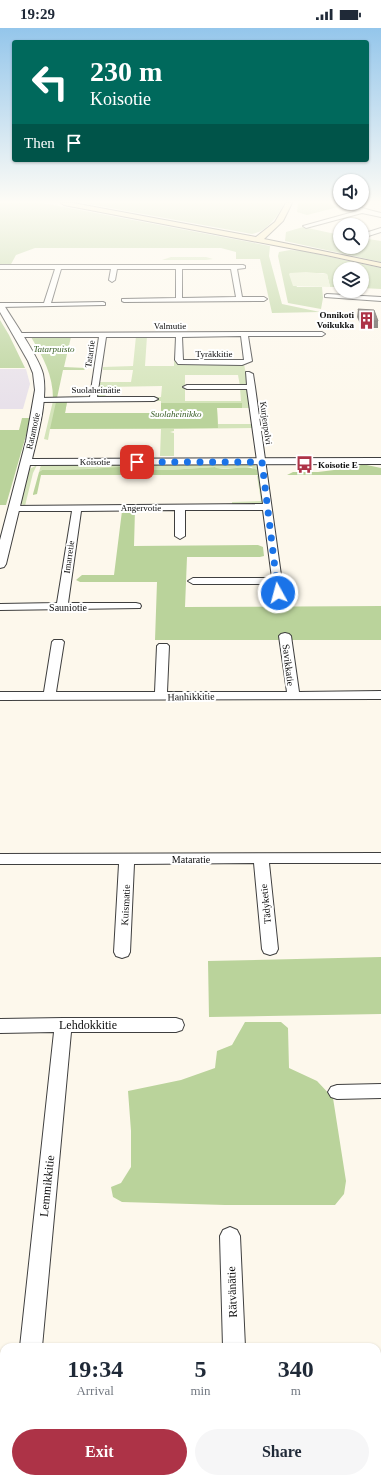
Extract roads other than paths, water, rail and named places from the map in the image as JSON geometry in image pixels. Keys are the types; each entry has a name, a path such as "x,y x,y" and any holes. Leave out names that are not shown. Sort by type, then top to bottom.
{"street":[{"path":"47,304 58,271"},
{"path":"112,280 113,271"},
{"path":"179,271 179,299"},
{"path":"235,271 239,299"},
{"path":"327,296 381,299"},
{"path":"124,300 264,299"},
{"path":"0,305 103,304"},
{"name":"Ratamotie","path":"0,305 19,335 38,373 40,390 26,462 0,564"},
{"name":"Tyräkkitie","path":"179,335 179,360 182,362 242,363 248,361 244,334"},
{"name":"Valmutie","path":"19,335 322,334"},
{"name":"Tatartie","path":"93,400 103,335"},
{"name":"Kurjenpolvi","path":"249,374 280,604"},
{"path":"187,387 251,387"},
{"name":"Suolaheinätie","path":"39,400 154,399"},
{"name":"Koisotie","path":"26,462 381,461"},
{"name":"Angervotie","path":"14,508 267,507"},
{"name":"Imarretie","path":"62,607 77,508"},
{"path":"180,508 180,536"},
{"path":"193,581 277,581"},
{"name":"Sauniotie","path":"0,607 136,606"},
{"name":"Savikkatie","path":"285,636 293,695"},
{"path":"49,696 58,642"},
{"path":"161,696 163,646"},
{"name":"Hanhikkitie","path":"0,696 381,695"},
{"name":"Tädyketie","path":"261,858 270,949"},
{"name":"Mataratie","path":"0,860 381,858"},
{"name":"Kuismatie","path":"122,952 127,859"},
{"name":"Lehdokkitie","path":"0,1026 176,1024"},
{"name":"Lemmikkitie","path":"31,1343 63,1025"},
{"path":"337,1092 381,1091"},
{"name":"Rätvänätie","path":"230,1236 234,1343"}],"place":[{"name":"Onnikoti Voikukka","path":"367,320"},
{"name":"Koisotie E","path":"305,465"}],"park label":[{"name":"Tatarpuisto","path":"54,349"},
{"name":"Suolaheinikko","path":"176,414"}]}
